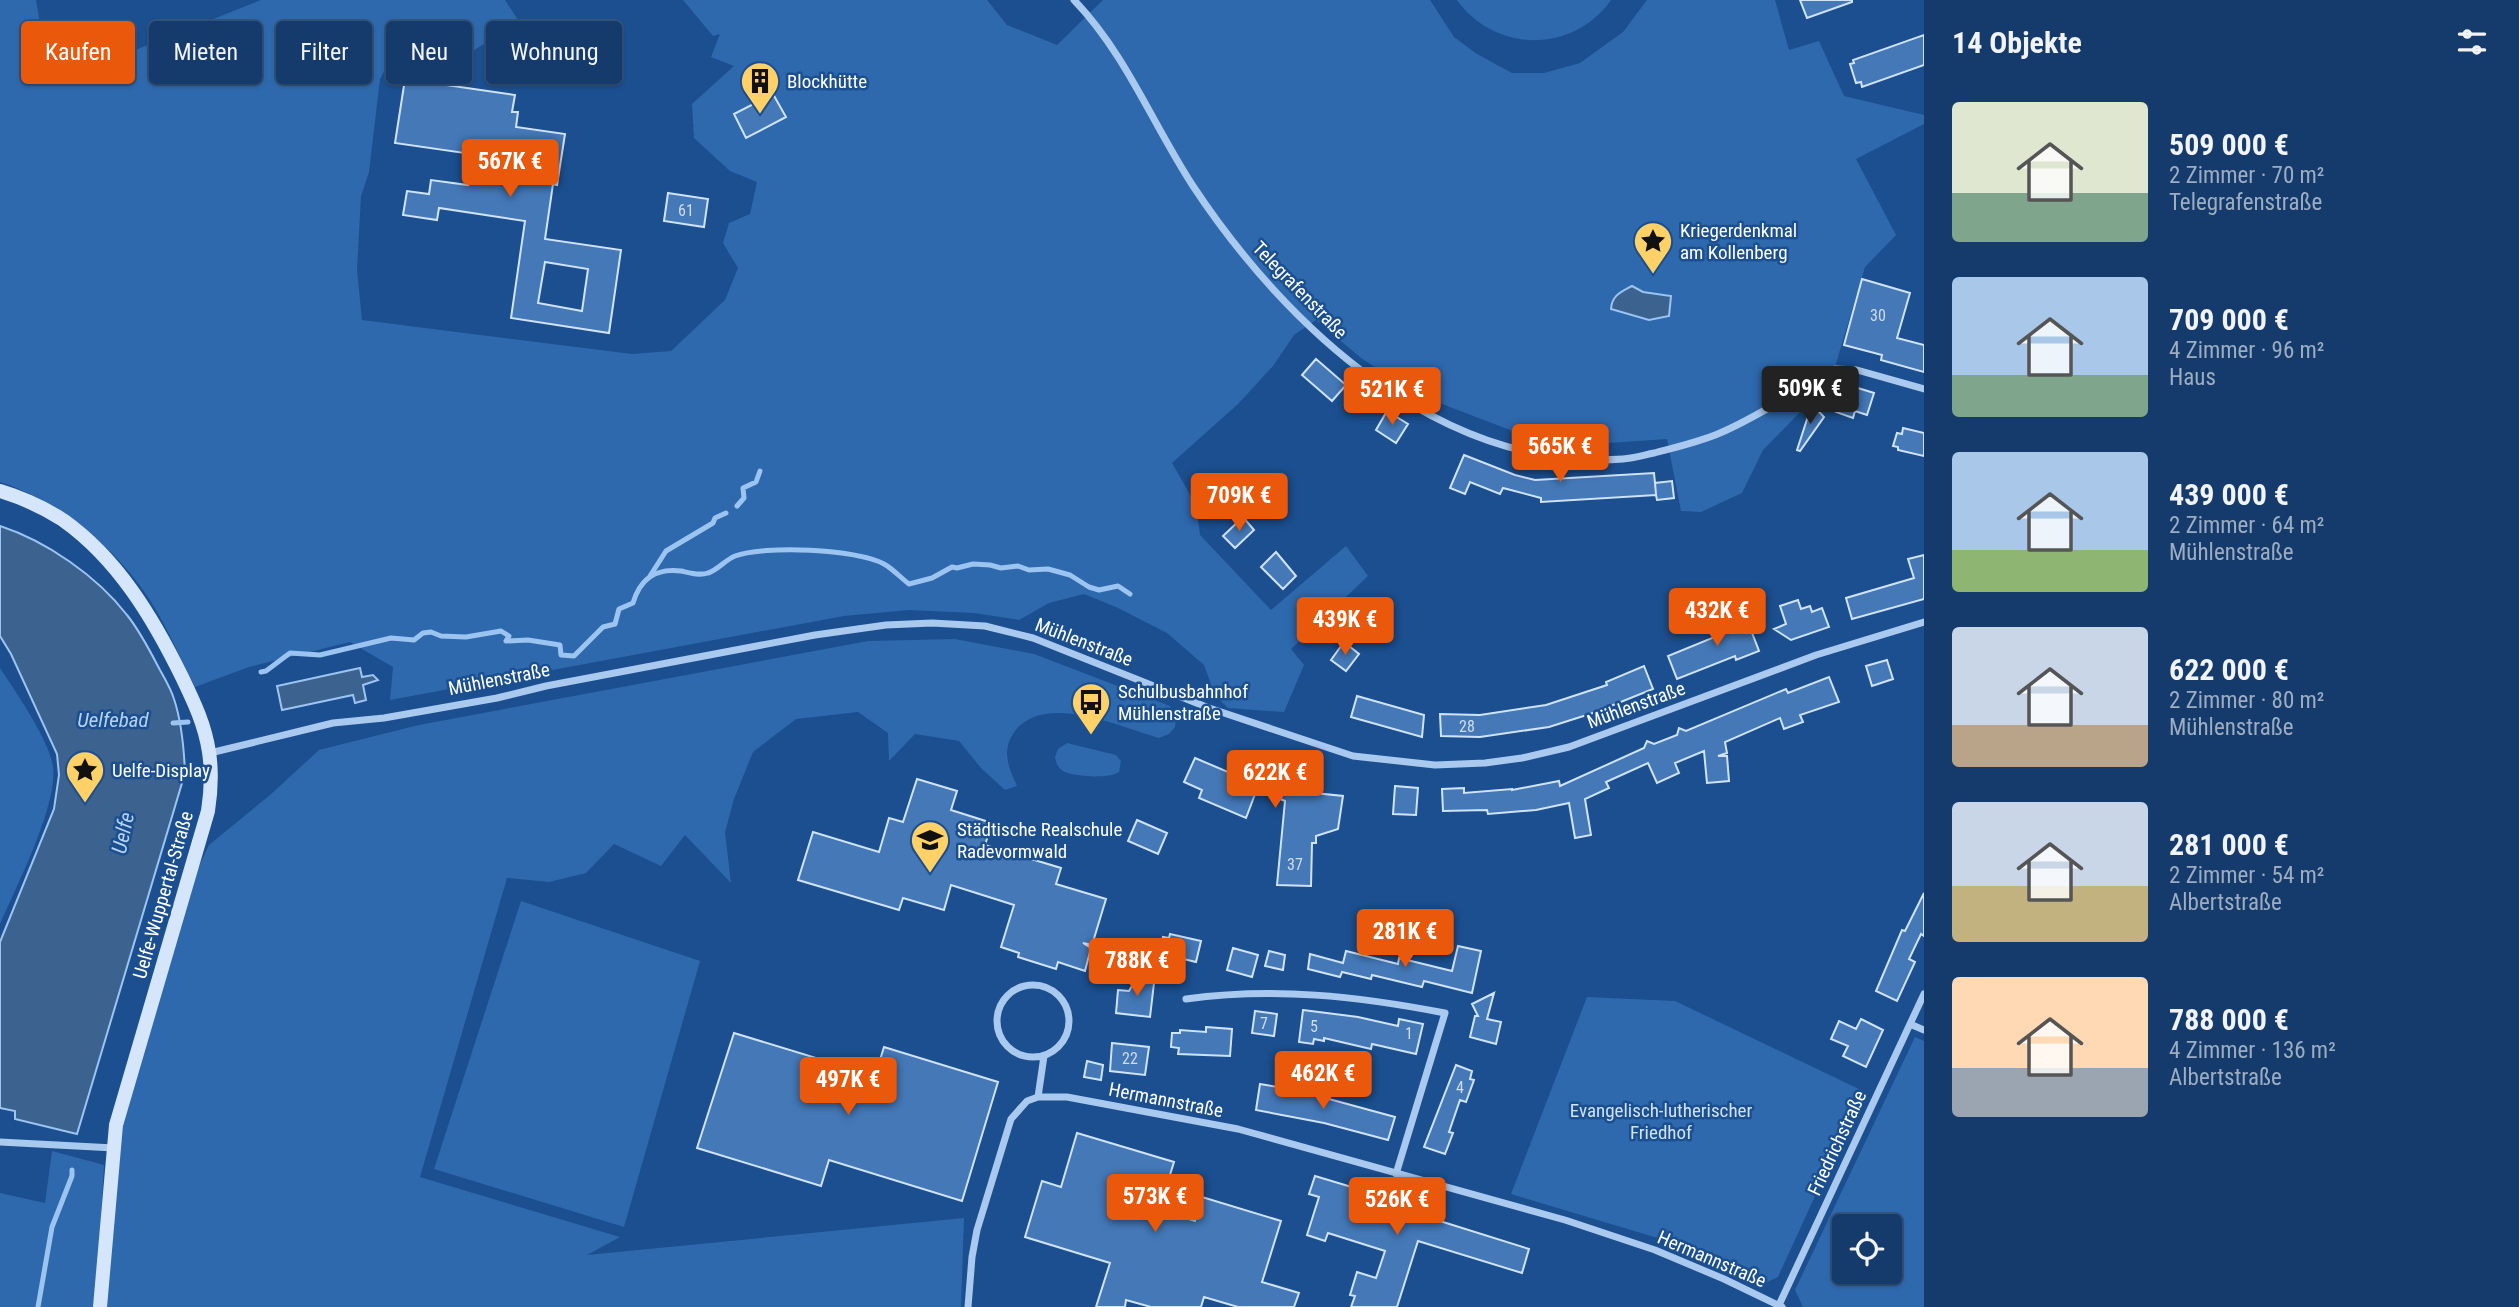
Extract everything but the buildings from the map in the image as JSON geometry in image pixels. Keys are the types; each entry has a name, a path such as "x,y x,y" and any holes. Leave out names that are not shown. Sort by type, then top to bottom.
{"main road":[{"name":"Uelfe-Wuppertal-Straße","path":"0,491 29,500 62,520 97,551 128,585 156,627 198,710 210,753 211,790 208,811 116,1125 100,1307"}],"street":[{"name":"Telegrafenstraße","path":"1074,0 1111,46 1199,194 1228,236 1268,283 1343,357 1390,391 1452,426 1506,446 1547,455 1580,459 1625,459 1695,442 1722,432 1835,369 1857,370 1924,389"},
{"name":"Mühlenstraße","path":"210,753 319,726 384,718 497,698 545,686 815,635 886,625 932,623 985,626 1033,638 1209,708 1353,756 1435,765 1485,763 1569,747 1805,659 1924,622"},
{"path":"1037,986 1049,989 1060,997 1069,1017 1067,1033 1056,1049 1044,1056 1033,1058 1017,1054 1007,1046 998,1032 997,1017 1001,1005 1010,993 1021,987 1037,986"},
{"path":"1186,999 1224,994 1283,992 1396,1003 1445,1013 1396,1174"},
{"name":"Friedrichstraße","path":"1780,1306 1924,994"},
{"path":"1910,1024 1924,1030"},
{"path":"968,1307 977,1230 1011,1119 1027,1101 1038,1097 1044,1056"},
{"name":"Hermannstraße","path":"1038,1097 1067,1097 1238,1129 1613,1236 1712,1274 1780,1306"},
{"path":"0,1142 114,1148"}],"green space":[{"path":"0,0 36,0 40,21 21,21 21,84 135,84 135,50 149,45 149,84 262,84 262,21 208,21 261,0 505,0 519,21 486,21 486,42 472,51 472,21 386,21 386,68 380,79 369,172 361,196 357,270 362,320 632,354 671,351 725,300 738,268 723,243 729,223 750,214 757,182 730,171 694,138 692,104 734,66 711,57 720,34 713,36 683,0 987,0 1007,25 1057,45 1103,0 1430,0 1454,37 1477,54 1512,73 1544,73 1580,63 1623,32 1647,0 1775,0 1789,50 1819,41 1844,96 1924,115 1924,124 1856,159 1896,235 1865,267 1825,400 1813,399 1763,450 1742,493 1701,512 1681,511 1667,439 1609,443 1523,435 1416,394 1361,358 1316,320 1294,335 1273,366 1238,404 1172,463 1196,505 1200,535 1271,610 1346,546 1368,576 1291,649 1304,665 1284,712 1228,708 1215,695 1204,665 1167,633 1084,594 1049,603 1019,620 974,613 909,610 844,616 390,700 393,667 350,642 249,667 195,687 159,615 139,585 106,547 87,530 45,502 0,482"},
{"path":"1457,0 1611,0 1595,18 1576,30 1556,38 1534,40 1512,38 1492,30 1473,17"},
{"path":"955,639 1034,654 1170,706 1176,718 1175,727 1169,734 1159,738 1104,721 1063,713 1045,714 1028,720 1015,731 1008,745 1007,758 1017,786 1005,790 981,768 959,741 915,734 889,761 888,733 858,712 796,719 753,752 734,799 725,832 731,883 685,835 661,866 614,844 586,873 549,882 507,878 420,1177 620,1237 587,1255 964,1218 961,1307 100,1307 114,1148 179,909 209,845 319,750 419,725 868,641"},
{"path":"0,668 46,744 53,767 53,783 43,824 0,924"},
{"path":"1067,743 1116,755 1121,761 1119,772 1108,776 1091,776 1063,771 1055,757 1058,749"},
{"path":"521,901 700,961 624,1227 434,1169"},
{"name":"Evangelisch-lutherischer Friedhof","path":"1587,997 1675,1001 1863,1091 1778,1277 1761,1285 1661,1239 1511,1194"},
{"path":"1915,1037 1924,1041 1924,1307 1803,1307 1795,1290"},
{"path":"52,1151 104,1165 96,1307 0,1307 0,1193 45,1203"}],"water":[{"path":"1632,286 1643,292 1671,296 1669,316 1649,320 1611,309 1615,297"},
{"name":"Uelfebad","path":"0,526 52,550 86,574 115,601 141,634 168,684 177,708 182,736 185,773 77,1134 15,1119 15,1111 0,1108 0,942 54,809 59,775 57,754 0,636"},
{"path":"360,668 362,677 373,675 378,680 363,685 366,700 355,703 353,695 282,710 277,686"}],"waterway":[{"path":"737,506 744,498 743,488 756,482 760,471"},
{"path":"650,576 666,551 726,513"},
{"path":"261,672 290,653 320,655 391,638 414,640 423,633 431,632 441,636 466,637 501,631 509,636 506,641 528,640 560,645 561,655 574,656 603,627 615,624 619,609 633,603 640,587 656,573 681,571 705,574 735,556 767,551 810,550 871,559 884,564 909,584 932,578 952,567 973,564 1001,568 1018,566 1029,570 1048,569 1070,575 1099,590 1118,586 1130,594"},
{"path":"173,723 188,722"},
{"name":"Uelfe","path":"38,1307 52,1227 72,1170"}],"place":[{"name":"Blockhütte","path":"760,115"},
{"name":"Kriegerdenkmal am Kollenberg","path":"1653,275"},
{"name":"Schulbusbahnhof Mühlenstraße","path":"1091,736"},
{"name":"Uelfe-Display","path":"85,804"},
{"name":"Städtische Realschule Radevormwald","path":"930,874"}]}
